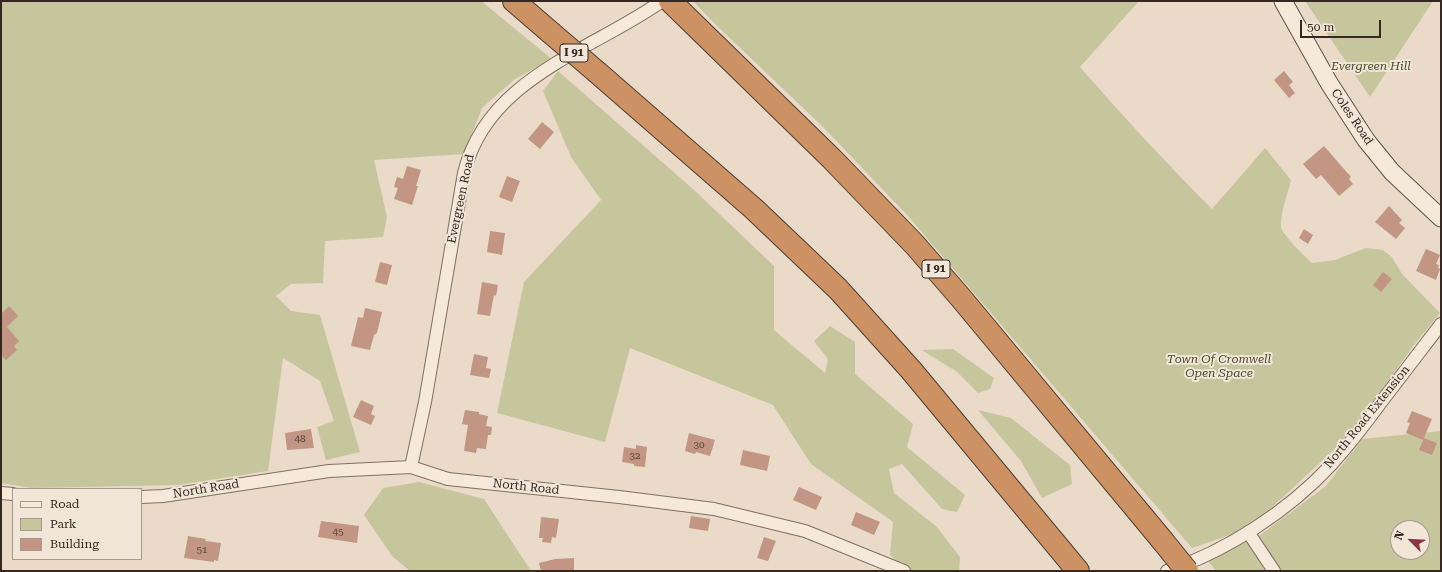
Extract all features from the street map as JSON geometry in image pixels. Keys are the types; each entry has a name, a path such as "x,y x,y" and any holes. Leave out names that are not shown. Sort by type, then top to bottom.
{"highway":[{"name":"I 91","path":"514,1 754,209 848,300 912,370 1073,566"},
{"name":"I 91","path":"670,1 832,159 915,245 962,298 1187,571"}],"street":[{"name":"Evergreen Road","path":"411,467 426,395 464,173 477,138 496,111 524,85 563,58 637,17 662,1"},
{"name":"Coles Road","path":"1283,1 1329,84 1366,140 1392,172 1441,218"},
{"name":"North Road Extension","path":"1248,532 1292,500 1330,465 1355,436 1441,324"},
{"name":"North Road","path":"142,497 163,496 329,471 411,467 448,479 619,497 714,509 805,531 904,571"},
{"path":"1,493 12,494"},
{"path":"1167,571 1185,565 1248,532 1274,571"}],"green space":[{"path":"1,1 481,1 552,59 515,79 482,108 464,154 374,160 387,217 383,237 325,241 323,283 291,284 276,296 291,311 320,315 360,452 326,460 317,427 334,421 320,381 283,358 268,471 178,485 32,488 1,483"},
{"name":"Town Of Cromwell Open Space","path":"693,1 1139,1 1080,67 1178,174 1212,209 1265,148 1291,180 1283,210 1281,227 1289,240 1299,251 1312,263 1335,260 1366,248 1383,250 1392,257 1402,274 1440,313 1411,349 1382,390 1341,443 1264,515 1239,532 1192,548 908,216 823,127"},
{"name":"Evergreen Hill","path":"1305,1 1433,1 1370,97"},
{"path":"558,71 693,189 774,266 774,330 825,373 828,359 814,341 830,326 855,342 855,374 913,424 907,447 965,495 957,512 942,509 902,464 889,469 894,493 936,526 960,557 959,571 905,570 890,555 893,522 811,464 773,405 630,348 605,442 497,413 524,282 601,200 571,157 543,91"},
{"path":"953,349 994,378 990,389 978,393 957,372 922,350"},
{"path":"978,410 1011,418 1070,465 1072,484 1042,498 1021,461"},
{"path":"1441,431 1441,571 1216,571 1208,561 1260,535 1326,486 1362,439"},
{"path":"419,482 484,499 531,571 410,571 392,556 364,515 383,488"}],"building":[{"path":"1284,71 1293,82 1289,85 1295,93 1289,98 1274,80"},
{"path":"542,122 554,132 540,149 528,139"},
{"path":"1324,146 1351,177 1349,179 1353,184 1339,196 1321,175 1316,179 1303,164"},
{"path":"407,166 421,170 412,205 394,199 398,188 394,187 397,177 403,179"},
{"path":"507,176 520,181 512,202 499,197"},
{"path":"1389,206 1402,220 1399,223 1405,228 1396,239 1375,222"},
{"path":"1304,229 1313,235 1308,244 1299,238"},
{"path":"490,231 505,233 502,255 487,252"},
{"path":"1426,249 1440,255 1436,264 1439,265 1438,268 1440,269 1436,280 1416,271"},
{"path":"380,262 392,265 387,285 375,282"},
{"path":"1383,272 1392,279 1381,292 1373,285"},
{"path":"482,282 498,285 496,296 494,295 490,316 477,314"},
{"path":"9,306 18,316 7,327 19,341 14,346 17,350 6,360 1,355 1,314"},
{"path":"365,308 382,312 377,333 374,335 370,350 351,346 358,317 363,318"},
{"path":"474,354 488,357 486,368 491,369 489,378 470,375"},
{"path":"361,400 374,406 371,414 375,416 371,425 353,417"},
{"path":"465,410 479,412 479,414 488,416 486,426 492,427 491,435 488,435 486,449 477,448 476,453 464,451 468,425 462,424"},
{"path":"1412,411 1432,419 1423,440 1406,433 1410,423 1407,422"},
{"path":"311,429 314,448 287,450 285,433"},
{"path":"689,433 715,440 710,456 685,451"},
{"path":"1424,438 1437,443 1432,455 1419,450"},
{"path":"636,445 647,447 645,467 634,466 634,464 622,462 624,447 636,449"},
{"path":"743,450 770,456 767,471 740,465"},
{"path":"799,487 822,497 816,510 793,500"},
{"path":"856,512 880,522 874,535 851,525"},
{"path":"691,516 710,519 708,531 689,528"},
{"path":"541,517 559,519 556,538 552,537 551,543 542,542 543,538 539,538"},
{"path":"321,521 359,526 357,543 318,537"},
{"path":"188,536 206,539 205,541 221,543 218,561 214,560 214,562 184,558"},
{"path":"764,537 776,541 768,561 757,558"},
{"path":"574,558 574,571 541,571 539,563 555,559"}]}
